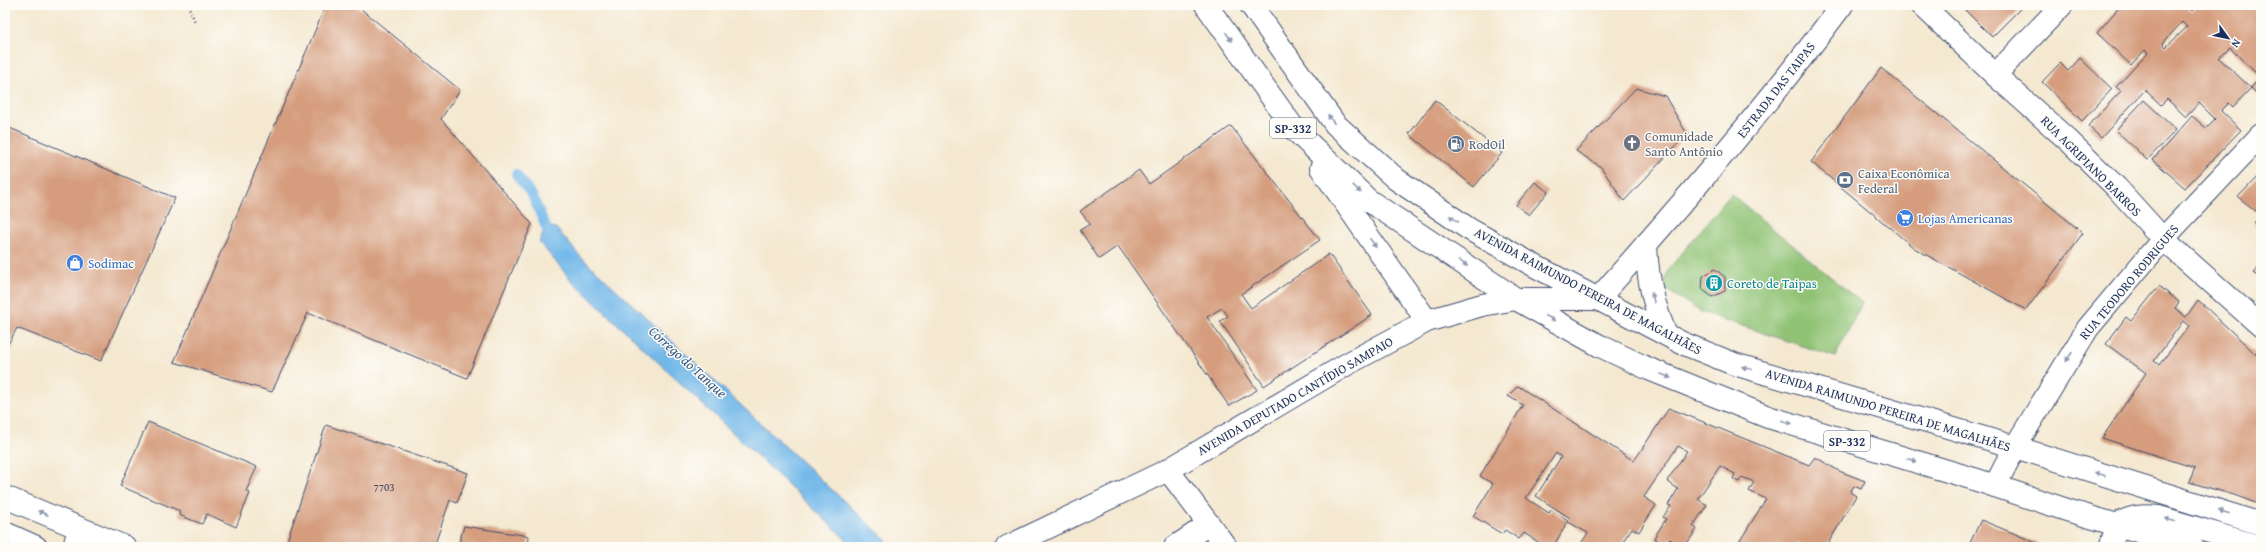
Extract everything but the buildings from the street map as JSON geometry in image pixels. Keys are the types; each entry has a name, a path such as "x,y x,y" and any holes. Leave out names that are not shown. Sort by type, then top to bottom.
{"main road":[{"name":"SP-332","path":"1206,5 1295,130 1368,200 1516,299 1600,346 1649,369 1768,417 1995,486 2070,511 2192,547"},
{"name":"AVENIDA RAIMUNDO PEREIRA DE MAGALHÃES","path":"1251,5 1335,124 1396,179 1468,228 1666,334 1734,364 2015,447 2261,524"},
{"name":"ESTRADA DAS TAIPAS","path":"1598,298 1710,172 1798,64 1842,5"},
{"name":"RUA AGRIPIANO BARROS","path":"1922,5 2095,167 2163,239 2261,326"},
{"path":"1995,75 2062,5"},
{"path":"1295,130 1427,321"},
{"name":"RUA TEODORO RODRIGUES","path":"1995,486 2015,447 2088,328 2163,239 2261,135"},
{"path":"1646,244 1651,289 1658,315 1666,334"},
{"name":"AVENIDA DEPUTADO CANTÍDIO SAMPAIO","path":"1007,547 1168,470 1349,363 1427,321 1482,305 1516,299 1598,298"},
{"path":"1168,470 1226,547"},
{"path":"5,497 76,538 124,547"},
{"path":"2110,547 2118,524 2128,518 2141,515 2159,517 2261,547"},
{"path":"1175,547 1209,524"},
{"path":"5,533 36,547"}],"path":[{"path":"188,5 196,22"}],"green space":[{"path":"1731,194 1862,303 1835,357 1701,312 1664,288 1668,270"}],"water":[{"path":"546,226 556,228 579,255 884,538 890,547 854,547 572,281 539,242"}],"waterway":[{"name":"Córrego do Tanque","path":"516,174 532,195 551,239"}],"place":[{"name":"Comunidade Santo Antônio","path":"1632,143"},
{"name":"RodOil","path":"1456,144"},
{"name":"Caixa Econômica Federal","path":"1845,180"},
{"name":"Lojas Americanas","path":"1905,218"},
{"name":"Sodimac","path":"75,263"},
{"name":"Coreto de Taipas","path":"1714,283"}]}
